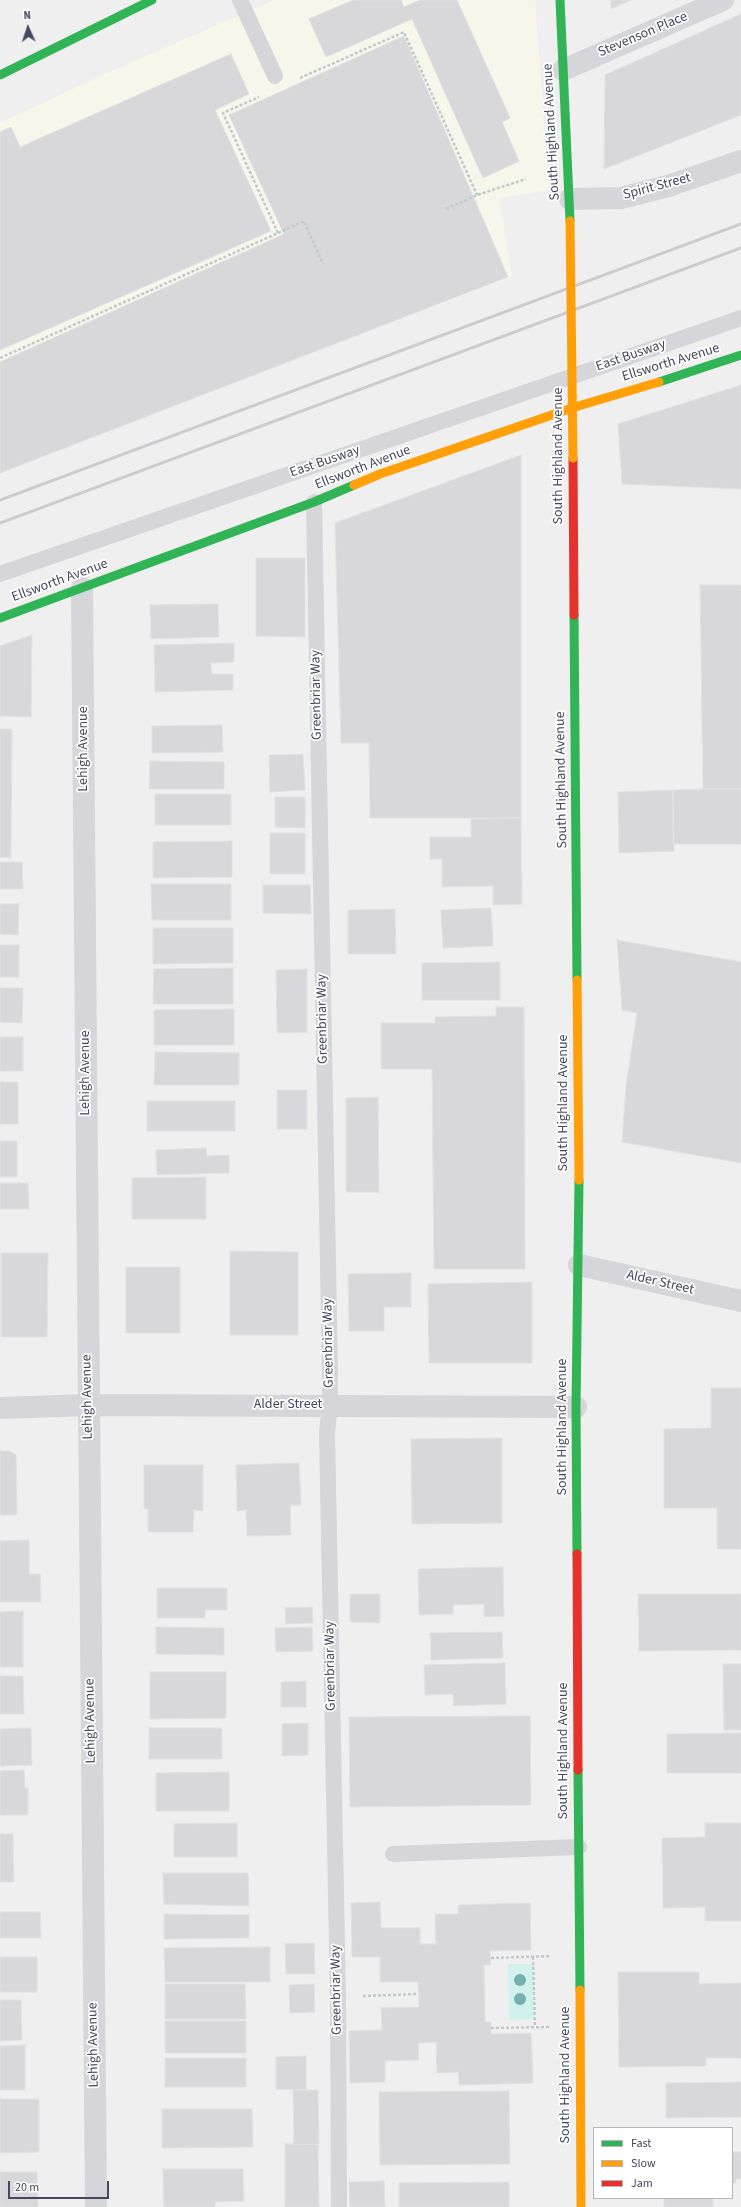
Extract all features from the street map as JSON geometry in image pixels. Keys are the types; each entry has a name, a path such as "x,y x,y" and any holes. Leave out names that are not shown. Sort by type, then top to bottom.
{"main road":[{"path":"0,75 152,0"},
{"name":"South Highland Avenue","path":"560,0 570,199 573,458 579,1265 576,1407 581,2207"},
{"name":"Ellsworth Avenue","path":"0,618 314,502 380,474 575,407 686,374 741,355"}],"street":[{"name":"Stevenson Place","path":"563,70 723,0"},
{"name":"Spirit Street","path":"570,199 621,198 668,186 741,161"},
{"name":"Lehigh Avenue","path":"82,588 96,2207"},
{"name":"Alder Street","path":"579,1265 741,1301"},
{"name":"Alder Street","path":"0,1408 88,1405 576,1407"}],"lane":[{"path":"240,0 274,76"},
{"name":"East Busway","path":"0,574 741,318"},
{"name":"Greenbriar Way","path":"314,502 330,1405 327,1441 338,1997 339,2207"},
{"path":"393,1854 579,1847"}],"path":[{"path":"295,80 404,32 477,195"},
{"path":"266,93 223,113 278,233"},
{"path":"446,209 477,195 526,179"},
{"path":"0,358 304,221 322,264"},
{"path":"491,1958 534,1957 533,2027 491,2028"},
{"path":"338,1997 418,1994"}],"shaded area":[{"path":"274,0 535,0 549,190 499,198 512,277 0,470 0,123 103,75"},
{"path":"508,1964 533,1964 534,2019 509,2020"}],"building":[{"path":"353,0 401,0 404,7 420,0 457,0 510,118 502,122 519,161 483,178 412,19 326,57 309,19"},
{"path":"611,0 631,0 611,9"},
{"path":"741,14 741,115 604,169 605,75"},
{"path":"404,36 508,277 0,473 0,362 284,234 229,115"},
{"path":"231,54 249,94 215,110 271,231 0,350 0,132 11,127 20,147"},
{"path":"741,385 741,489 622,484 618,424"},
{"path":"521,455 521,818 370,818 369,743 341,743 335,523"},
{"path":"256,558 305,558 305,637 256,636"},
{"path":"700,585 741,585 741,789 703,789"},
{"path":"218,604 219,637 151,639 150,605"},
{"path":"32,635 31,717 0,716 0,646"},
{"path":"234,643 234,662 211,663 212,674 233,674 233,690 155,692 154,645"},
{"path":"222,725 223,752 152,753 152,726"},
{"path":"0,729 12,729 11,858 0,857"},
{"path":"303,754 305,790 270,792 269,755"},
{"path":"150,761 224,762 224,789 149,789"},
{"path":"741,789 741,844 673,844 673,790"},
{"path":"673,790 674,851 619,853 618,792"},
{"path":"155,794 231,794 231,825 155,825"},
{"path":"275,797 305,797 305,828 275,827"},
{"path":"521,818 522,904 493,905 493,886 442,887 442,859 430,859 430,837 471,837 471,819"},
{"path":"270,833 305,833 305,874 270,874"},
{"path":"232,841 232,877 153,878 153,842"},
{"path":"0,862 22,862 23,889 0,889"},
{"path":"151,884 231,884 231,920 152,920"},
{"path":"263,885 310,885 311,914 263,913"},
{"path":"0,904 19,904 18,935 0,934"},
{"path":"491,908 493,946 443,948 441,910"},
{"path":"395,909 396,954 348,954 348,910"},
{"path":"153,928 233,928 233,963 153,964"},
{"path":"617,940 741,962 741,1163 622,1142 626,1086 637,1013 622,1010"},
{"path":"0,945 19,945 19,977 0,977"},
{"path":"500,962 500,1000 422,1000 422,963"},
{"path":"233,968 233,1004 153,1004 154,969"},
{"path":"307,969 307,1032 277,1033 276,970"},
{"path":"0,988 23,988 22,1023 0,1022"},
{"path":"496,1007 524,1007 525,1269 434,1269 432,1069 381,1069 381,1023 435,1023 435,1017 496,1016"},
{"path":"234,1009 234,1045 154,1045 154,1010"},
{"path":"0,1037 23,1037 23,1071 0,1071"},
{"path":"155,1052 239,1053 239,1085 154,1085"},
{"path":"0,1082 18,1082 18,1124 0,1124"},
{"path":"277,1090 307,1090 307,1129 277,1129"},
{"path":"378,1097 379,1192 346,1192 346,1098"},
{"path":"147,1101 235,1101 235,1131 147,1131"},
{"path":"0,1141 17,1141 17,1177 0,1177"},
{"path":"206,1148 207,1156 229,1155 229,1173 157,1175 156,1150"},
{"path":"206,1177 206,1219 132,1219 132,1178"},
{"path":"0,1183 28,1183 29,1209 0,1209"},
{"path":"230,1251 298,1252 298,1335 230,1335"},
{"path":"1,1253 48,1253 47,1337 1,1337"},
{"path":"126,1267 180,1267 180,1333 126,1333"},
{"path":"411,1273 411,1307 384,1307 384,1331 349,1331 348,1274"},
{"path":"532,1282 532,1363 429,1363 428,1284"},
{"path":"711,1388 741,1388 741,1549 717,1549 717,1508 664,1508 664,1429 711,1428"},
{"path":"502,1438 502,1523 412,1524 411,1439"},
{"path":"0,1451 9,1451 16,1455 17,1515 0,1515"},
{"path":"299,1463 301,1505 290,1505 291,1535 247,1536 246,1510 237,1511 236,1465"},
{"path":"144,1465 203,1465 203,1511 194,1510 193,1532 148,1532 148,1509 144,1509"},
{"path":"29,1540 29,1574 40,1574 41,1602 0,1602 0,1541"},
{"path":"503,1567 504,1616 484,1617 484,1604 453,1605 453,1614 419,1615 418,1569"},
{"path":"157,1588 227,1588 227,1610 205,1610 205,1618 157,1618"},
{"path":"350,1594 380,1594 380,1623 350,1622"},
{"path":"638,1594 741,1594 741,1650 639,1651"},
{"path":"312,1607 313,1623 286,1624 285,1608"},
{"path":"23,1611 23,1667 0,1667 0,1612"},
{"path":"156,1627 224,1628 224,1655 156,1654"},
{"path":"312,1627 313,1651 276,1652 275,1628"},
{"path":"502,1632 503,1658 431,1660 430,1633"},
{"path":"505,1663 506,1704 454,1706 453,1694 425,1695 424,1665"},
{"path":"723,1664 741,1664 741,1730 724,1730"},
{"path":"150,1672 226,1672 226,1718 150,1719"},
{"path":"0,1676 23,1676 24,1714 0,1714"},
{"path":"306,1681 306,1707 281,1707 281,1682"},
{"path":"530,1716 531,1805 350,1807 349,1717"},
{"path":"308,1723 308,1755 282,1756 282,1724"},
{"path":"31,1728 32,1765 0,1766 0,1729"},
{"path":"149,1728 222,1728 222,1759 149,1759"},
{"path":"741,1733 741,1773 667,1773 667,1734"},
{"path":"24,1770 25,1788 28,1788 28,1815 0,1815 0,1771"},
{"path":"229,1772 229,1811 156,1811 156,1773"},
{"path":"237,1823 237,1857 174,1857 174,1824"},
{"path":"705,1823 741,1823 741,1921 705,1921 705,1907 663,1908 662,1838 705,1837"},
{"path":"0,1834 13,1834 14,1882 0,1882"},
{"path":"163,1873 248,1873 249,1906 164,1904"},
{"path":"380,1902 381,1928 420,1928 420,1944 436,1944 435,1914 458,1914 458,1905 530,1903 531,1950 490,1951 491,1965 484,1965 485,2022 491,2022 491,2034 531,2033 533,2083 459,2085 458,2072 437,2073 436,2042 418,2043 419,2060 385,2061 385,2082 350,2083 349,2031 382,2030 381,2008 419,2007 418,1982 380,1982 380,1957 352,1957 351,1903"},
{"path":"0,1912 40,1912 41,1938 0,1938"},
{"path":"164,1914 249,1915 249,1938 164,1939"},
{"path":"314,1943 315,1974 286,1974 285,1944"},
{"path":"270,1947 270,1982 165,1982 164,1948"},
{"path":"0,1957 37,1957 37,1992 0,1992"},
{"path":"618,1972 699,1972 699,1984 741,1983 741,2058 706,2058 706,2066 619,2067"},
{"path":"165,1984 245,1984 246,2019 165,2019"},
{"path":"314,1984 315,2012 290,2013 289,1985"},
{"path":"0,2000 21,2000 22,2040 0,2041"},
{"path":"165,2021 246,2021 246,2053 165,2053"},
{"path":"25,2045 25,2090 0,2090 0,2046"},
{"path":"306,2056 306,2090 276,2089 276,2057"},
{"path":"165,2058 246,2058 246,2087 165,2087"},
{"path":"741,2082 741,2117 666,2118 666,2083"},
{"path":"293,2090 318,2090 319,2144 294,2145"},
{"path":"509,2091 510,2164 380,2165 379,2092"},
{"path":"0,2099 39,2099 39,2152 0,2153"},
{"path":"162,2109 252,2109 253,2147 162,2148"},
{"path":"285,2144 318,2145 319,2207 285,2207"},
{"path":"733,2152 741,2152 741,2179 736,2179 736,2183 733,2183"},
{"path":"163,2169 243,2169 244,2201 215,2202 215,2207 164,2207"},
{"path":"0,2172 37,2172 38,2207 0,2207"},
{"path":"384,2181 385,2207 350,2207 349,2182"},
{"path":"509,2182 509,2207 399,2207 399,2183"},
{"path":"664,2199 713,2199 713,2207 664,2207"}],"railway":[{"path":"0,500 741,224"},
{"path":"0,523 741,248"}],"traffic: fast":[{"path":"0,75 152,0"},
{"path":"560,0 570,221"},
{"path":"659,382 741,355"},
{"path":"0,618 314,502 354,485"},
{"path":"574,615 577,980"},
{"path":"577,1554 576,1407 579,1180"},
{"path":"578,1770 580,1990"}],"traffic: slow":[{"path":"570,221 573,458"},
{"path":"354,485 380,474 575,407 659,382"},
{"path":"577,980 579,1180"},
{"path":"580,1990 581,2207"}],"traffic: jam":[{"path":"573,458 574,615"},
{"path":"577,1554 578,1770"}]}
